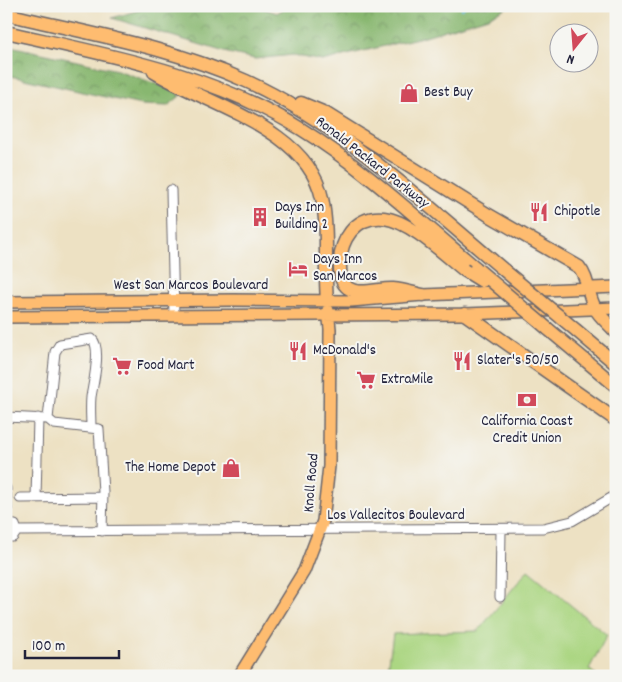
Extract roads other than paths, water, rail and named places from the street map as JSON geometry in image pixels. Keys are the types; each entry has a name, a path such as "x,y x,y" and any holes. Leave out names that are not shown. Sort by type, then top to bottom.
{"highway":[{"name":"Ronald Packard Parkway","path":"6,14 176,56 247,82 320,121 350,142 616,364"},
{"name":"Ronald Packard Parkway","path":"6,32 140,63 220,89 264,108 300,128 361,172 470,269 520,305 616,386"},
{"path":"140,63 166,79 245,118 299,155 308,166 317,181 325,218 327,301"},
{"path":"247,82 325,113 487,214 579,267 586,277 587,288 595,309 616,332"},
{"path":"423,295 393,289 357,291 348,288 340,278 340,254 344,239 358,224 366,220 386,218 405,225 470,269"},
{"path":"465,314 616,420"}],"main road":[{"name":"West San Marcos Boulevard","path":"6,302 351,301 423,295 616,287"},
{"path":"256,314 269,308 281,306 284,300"},
{"name":"Knoll Road","path":"239,676 304,571 320,530 327,500 330,466 327,301"},
{"name":"West San Marcos Boulevard","path":"6,317 465,314 616,308"}],"street":[{"path":"171,190 174,315"},
{"path":"48,419 55,352 60,344 92,339 96,345 90,428"},
{"path":"6,417 48,419 54,424 99,429 102,531"},
{"path":"36,498 38,418"},
{"path":"6,488 7,523 15,525 17,531 13,537 6,537"},
{"name":"Los Vallecitos Boulevard","path":"17,531 501,530 557,526 572,521 616,495"},
{"path":"20,498 102,496"},
{"path":"500,597 501,530"}],"waterway":[{"path":"462,9 465,6"}],"place":[{"name":"Best Buy","path":"409,93"},
{"name":"Chipotle","path":"539,212"},
{"name":"Days Inn Building 2","path":"260,217"},
{"name":"Days Inn San Marcos","path":"298,269"},
{"name":"McDonald's","path":"298,351"},
{"name":"Slater's 50/50","path":"462,361"},
{"name":"Food Mart","path":"122,366"},
{"name":"ExtraMile","path":"366,380"},
{"name":"California Coast Credit Union","path":"527,400"},
{"name":"The Home Depot","path":"231,468"}]}
